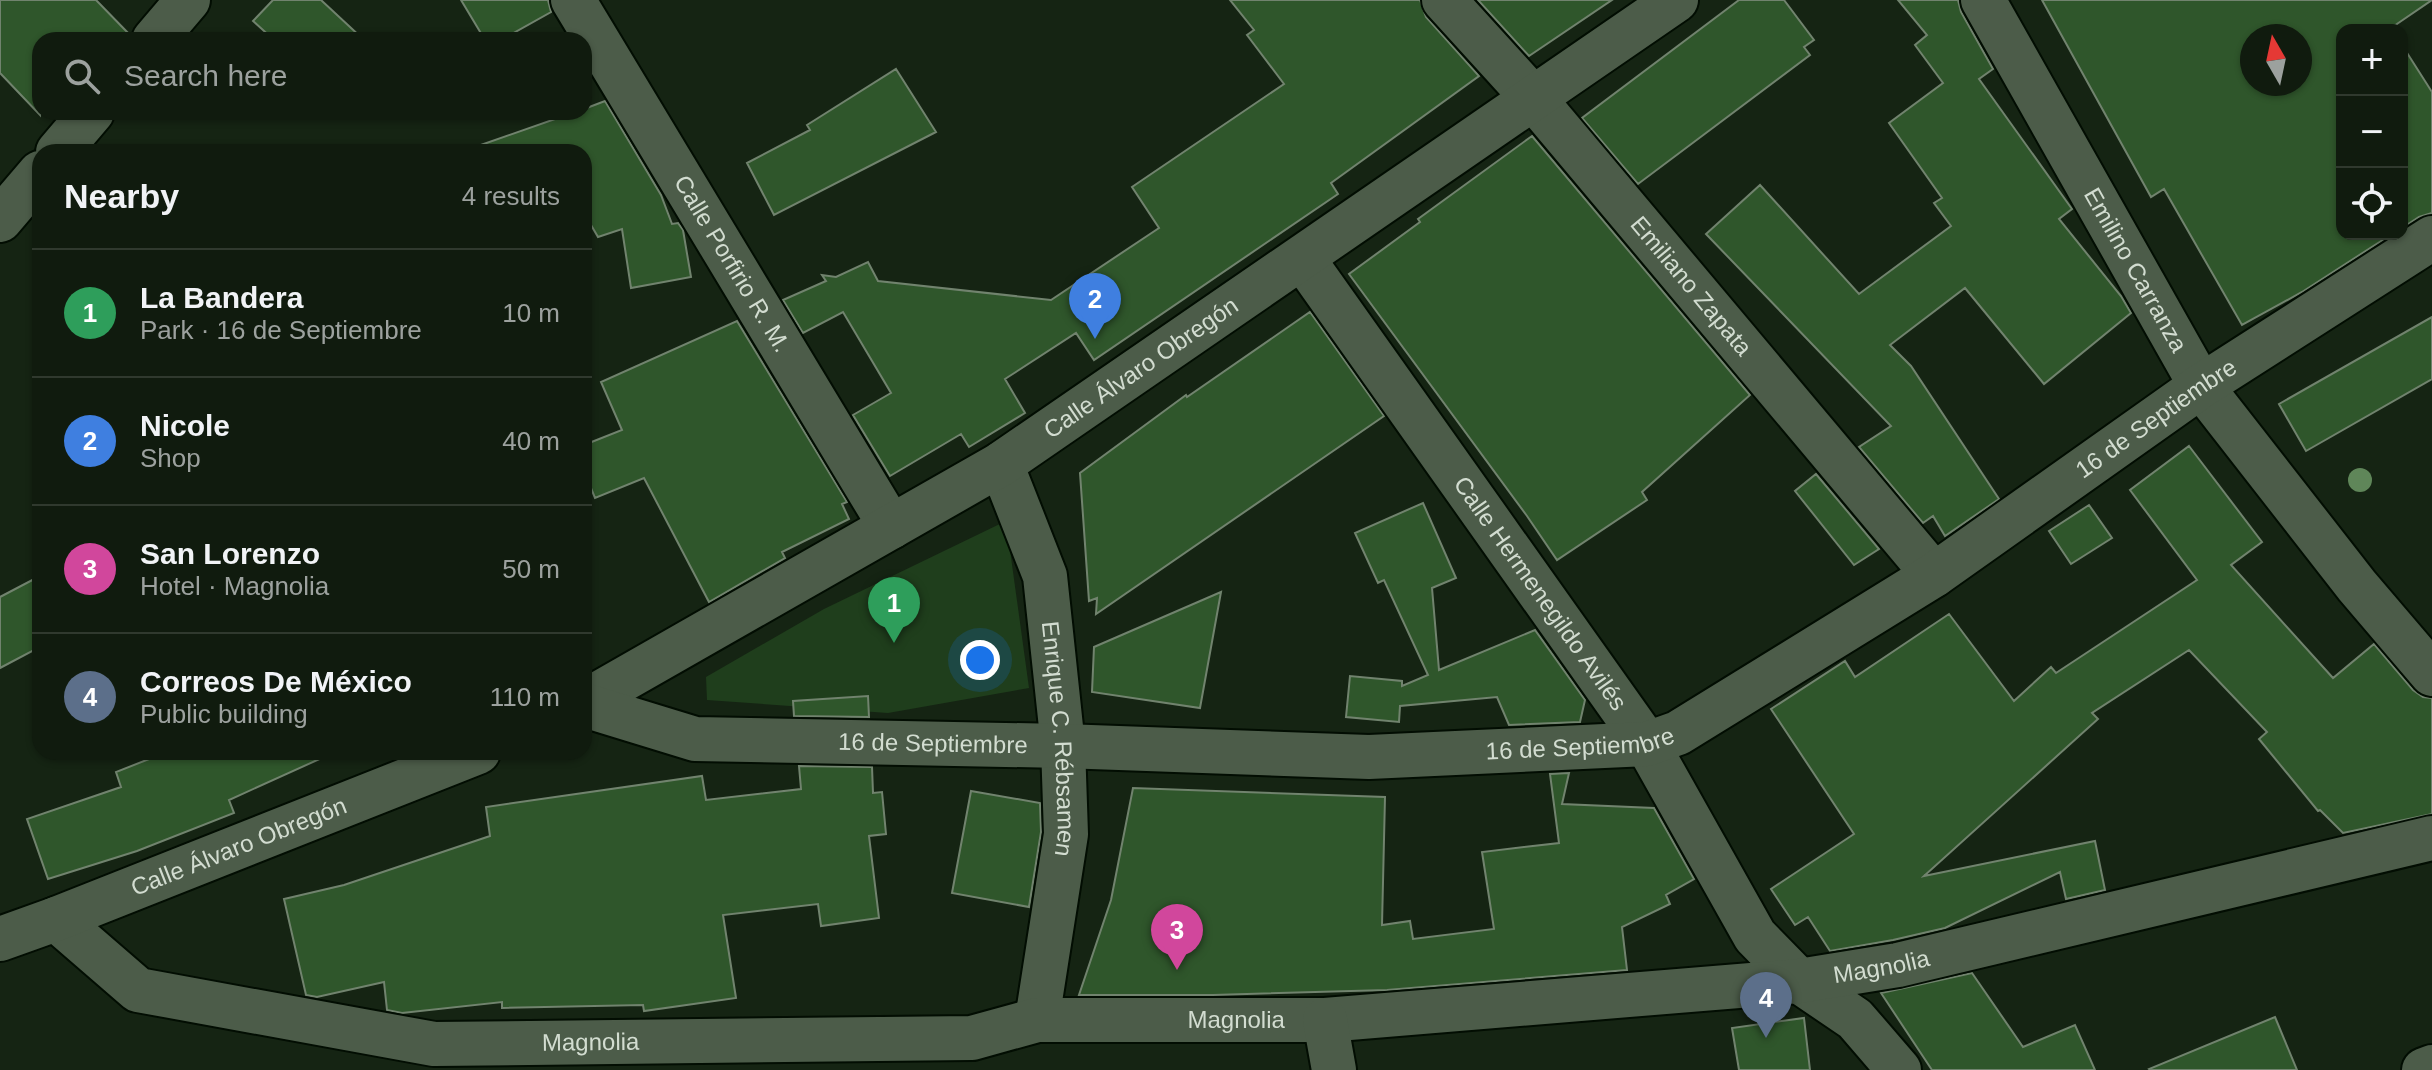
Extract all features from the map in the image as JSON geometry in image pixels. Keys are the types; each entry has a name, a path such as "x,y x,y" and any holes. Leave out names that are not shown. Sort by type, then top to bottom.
{"street":[{"path":"161,32 188,0"},
{"name":"Calle Porfirio R. M.","path":"573,0 891,527"},
{"name":"Emiliano Zapata","path":"1444,0 1534,99 1934,575"},
{"name":"Calle Álvaro Obregón","path":"592,698 1001,464 1676,0"},
{"name":"Emilino Carranza","path":"1983,0 2201,386 2357,586 2432,674"},
{"path":"65,144 85,120"},
{"path":"0,220 32,182"},
{"name":"16 de Septiembre","path":"592,706 695,739 1063,746 1369,757 1647,744 1678,733 1934,575 2201,386 2432,238"},
{"name":"Calle Hermenegildo Avilés","path":"1303,259 1647,744 1755,936 1799,981 1855,1019 1899,1070"},
{"name":"Enrique C. Rébsamen","path":"1001,464 1045,576 1063,746 1066,834 1037,1020"},
{"name":"Calle Álvaro Obregón","path":"0,939 458,760"},
{"name":"Magnolia","path":"56,919 138,990 421,1057 966,1054 1037,1020 1325,1020 1799,981 1898,965 2432,838"},
{"path":"1325,1020 1334,1070"},
{"path":"2424,1070 2432,1067"}],"green space":[{"path":"1006,521 1029,688 888,713 707,700 706,677 824,609"}],"building":[{"path":"0,0 96,0 127,32 32,32 32,107 0,73"},
{"path":"273,0 321,0 355,32 265,32 253,21"},
{"path":"461,0 548,0 551,12 515,32 480,32"},
{"path":"1230,0 1420,0 1426,17 1479,76 1331,183 1338,194 1094,360 1076,333 1005,379 1025,413 969,447 961,434 890,476 853,415 891,393 843,312 803,333 783,300 826,281 822,275 836,277 868,262 878,281 1051,300 1159,228 1132,187 1284,84 1247,35 1254,30"},
{"path":"1478,0 1612,0 1529,56"},
{"path":"1739,0 1784,0 1814,40 1804,47 1810,55 1638,184 1582,118"},
{"path":"1898,0 1958,0 1961,12 1993,69 1979,79 2072,209 2059,219 2131,313 2044,384 1965,288 1890,345 1911,366 1999,499 1945,536 1933,516 1923,523 1859,447 1891,426 1706,234 1760,185 1859,294 1951,226 1934,203 1942,198 1889,123 1943,83 1915,45 1927,35"},
{"path":"2042,0 2432,0 2397,24 2336,24 2336,240 2383,240 2302,292 2242,325 2164,189 2151,197"},
{"path":"2408,54 2432,92 2432,213 2408,224"},
{"path":"896,69 936,132 774,215 747,163 810,130 807,125"},
{"path":"605,101 661,195 672,224 678,223 683,230 691,277 631,288 622,229 598,237 592,227 592,144 484,144 552,120 592,120 592,106"},
{"path":"1532,136 1750,395 1642,492 1647,500 1557,560 1349,274"},
{"path":"1310,312 1384,416 1096,614 1097,598 1089,601 1080,473 1186,395"},
{"path":"2432,317 2432,379 2306,451 2279,404"},
{"path":"737,321 847,502 842,504 849,519 782,552 785,558 709,602 644,478 595,498 592,491 592,442 622,430 601,382"},
{"path":"2189,446 2262,542 2231,565 2333,678 2374,644 2413,690 2423,697 2432,698 2432,814 2343,833 2318,811 2259,739 2267,732 2189,650 2092,713 2098,719 1924,876 2095,841 2105,890 2066,899 2060,872 1945,928 1830,951 1808,917 1795,925 1771,889 1854,834 1771,709 1845,661 1855,677 1949,614 2014,701 2051,667 2056,673 2197,580 2130,490"},
{"path":"1816,474 1879,549 1854,565 1795,491"},
{"path":"1423,503 1456,578 1432,588 1439,670 1535,630 1585,700 1580,722 1509,725 1497,697 1400,706 1399,722 1346,717 1350,676 1402,681 1402,686 1428,675 1384,580 1378,583 1355,533"},
{"path":"2089,505 2112,538 2071,564 2049,531"},
{"path":"32,580 32,651 0,668 0,597"},
{"path":"1221,592 1200,708 1092,692 1094,647"},
{"path":"868,696 869,717 794,716 793,701"},
{"path":"147,760 317,760 229,800 234,813 137,851 48,879 27,819 121,787 116,772"},
{"path":"799,766 872,767 873,793 882,792 886,834 869,836 879,918 821,926 818,904 723,915 736,998 644,1011 643,1005 502,1008 502,1002 402,1013 387,1010 384,982 317,997 306,995 284,899 344,885 490,836 486,807 702,776 706,800 801,789"},
{"path":"1569,773 1562,804 1654,808 1694,879 1666,895 1670,904 1622,927 1627,970 1387,990 1079,995 1111,900 1133,788 1385,797 1382,925 1410,921 1413,939 1494,929 1482,852 1559,843 1550,774"},
{"path":"971,791 1040,803 1041,832 1029,907 952,893"},
{"path":"1972,973 2023,1047 2075,1025 2095,1070 1932,1070 1881,993"},
{"path":"2275,1017 2297,1070 2149,1069"},
{"path":"1804,1018 1810,1070 1739,1070 1732,1028"}],"place":[{"name":"Nicole","path":"1095,339"},
{"name":"La Bandera","path":"894,643"},
{"name":"San Lorenzo","path":"1177,970"},
{"name":"Correos De México","path":"1766,1038"}]}
